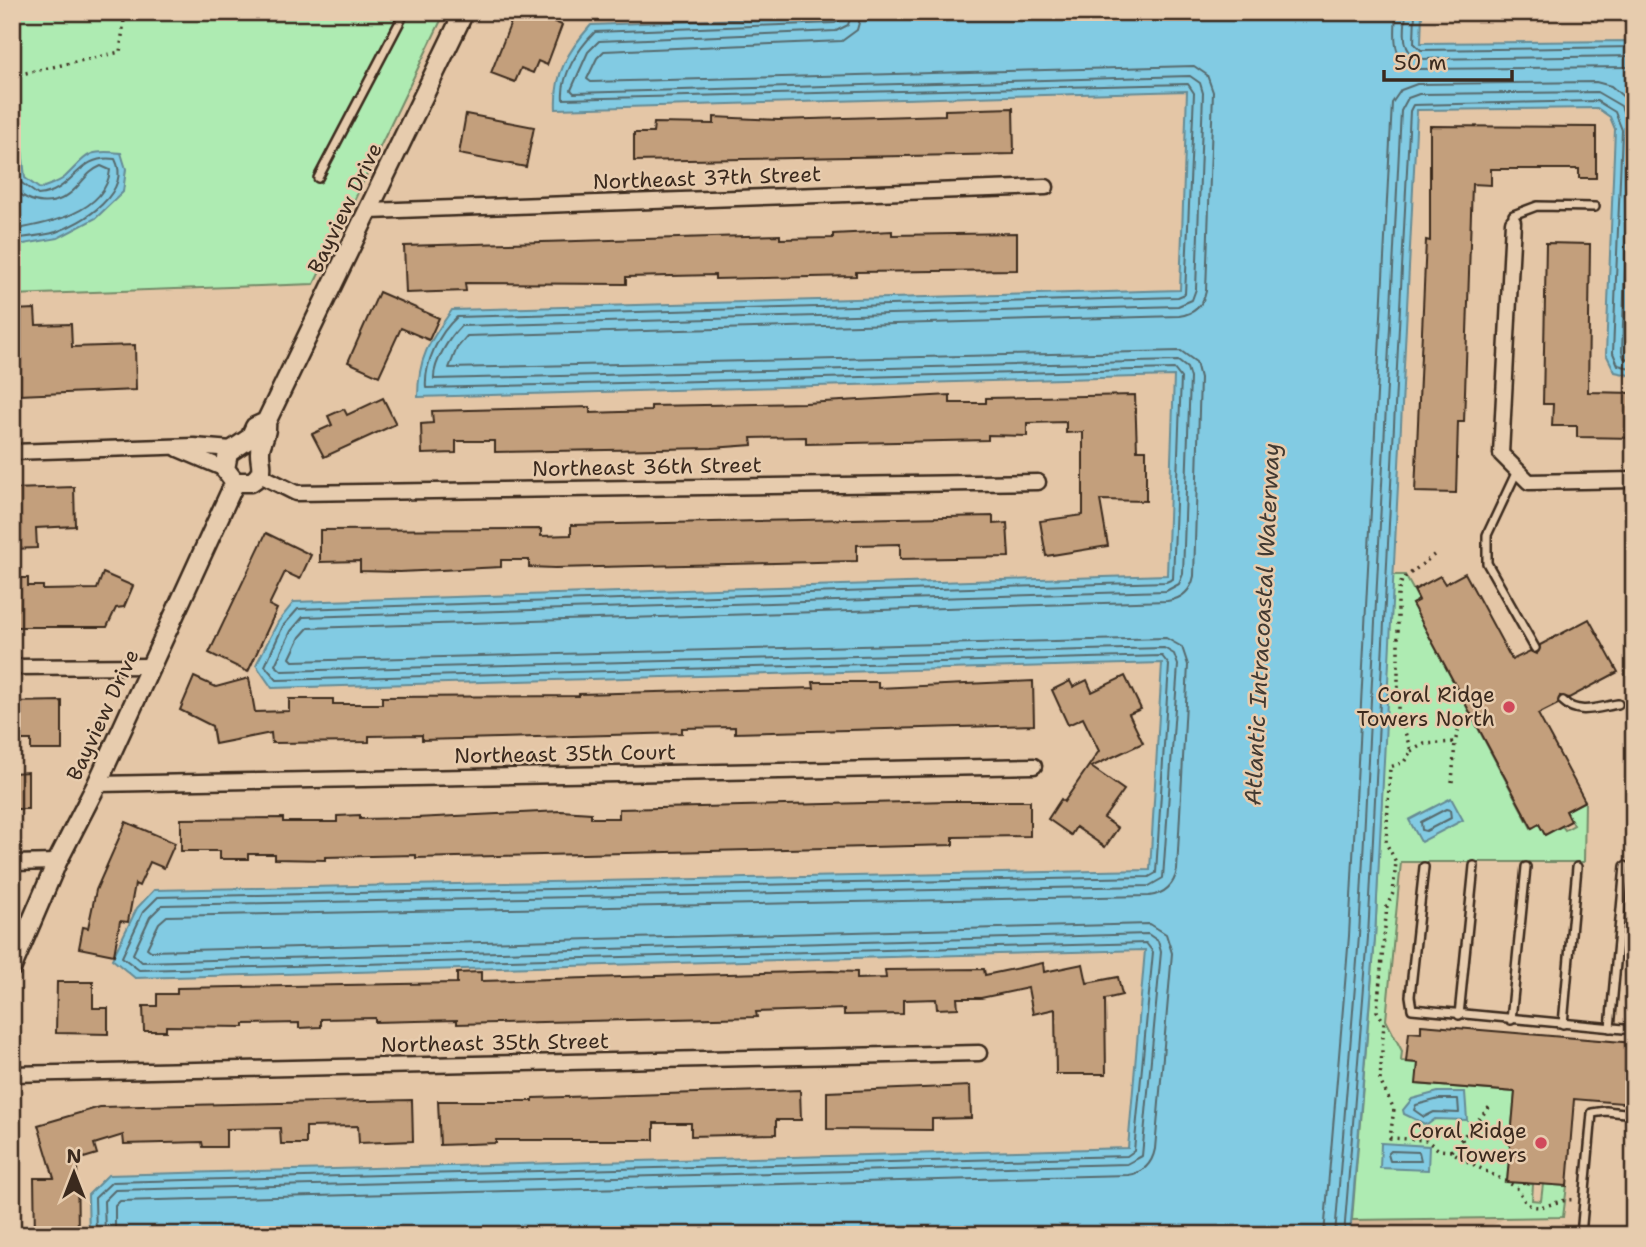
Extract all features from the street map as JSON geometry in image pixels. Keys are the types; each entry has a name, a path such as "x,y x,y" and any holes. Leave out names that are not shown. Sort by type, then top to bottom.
{"street":[{"name":"Bayview Drive","path":"260,475 264,464 260,453 267,435 267,422 464,12"},
{"name":"Northeast 37th Street","path":"370,211 1046,187"},
{"path":"1513,222 1502,454 1529,482 1634,480"},
{"name":"Bayview Drive","path":"12,967 57,862 97,784 151,666 230,475 225,458 256,427 267,422"},
{"path":"12,452 178,449 194,446 237,447 260,453"},
{"path":"178,449 214,462 230,475 251,482 260,475"},
{"name":"Northeast 36th Street","path":"260,475 296,493 1038,482"},
{"path":"12,667 151,666"},
{"name":"Northeast 35th Court","path":"97,784 1034,766"},
{"path":"12,863 57,862"},
{"name":"Northeast 35th Street","path":"12,1074 979,1053"}],"lane":[{"path":"318,178 405,12"},
{"path":"1513,222 1513,215 1529,207 1595,208"},
{"path":"1517,470 1487,535 1487,563 1535,648"},
{"path":"1563,701 1580,710 1618,704"},
{"path":"1459,1015 1474,866"},
{"path":"1610,1028 1625,866"},
{"path":"1424,867 1410,1004 1419,1012 1634,1030"},
{"path":"1511,1020 1526,867"},
{"path":"1563,1024 1577,867"},
{"path":"1581,1235 1592,1113 1606,1111 1634,1114"}],"path":[{"path":"12,76 120,52 125,12"},
{"path":"1411,751 1398,710 1398,593 1402,580 1434,555"},
{"path":"1452,782 1455,742 1460,724 1468,718"},
{"path":"1455,742 1423,744 1411,751 1404,762 1390,767 1386,843 1396,862 1393,893 1387,906 1377,1011 1384,1023 1380,1081 1394,1109 1390,1138 1426,1140 1439,1150 1451,1151 1468,1163 1517,1188 1525,1202 1532,1206 1549,1205 1562,1199 1584,1200"},
{"path":"1451,1151 1492,1104"},
{"path":"1462,1139 1468,1163"}],"shaded area":[{"path":"1507,1217 1484,1230 1481,1235 1351,1235 1352,1220"}],"green space":[{"path":"12,12 445,12 314,284 12,295"},
{"path":"1392,575 1405,575 1419,600 1412,604 1531,828 1539,824 1545,835 1562,826 1565,830 1574,825 1566,811 1585,801 1584,862 1401,862 1386,1020 1402,1051 1401,1061 1418,1063 1417,1084 1515,1092 1507,1181 1533,1184 1532,1200 1541,1201 1543,1184 1567,1186 1563,1217 1352,1220 1375,938"}],"water":[{"name":"Atlantic Intracoastal Waterway","path":"923,12 1422,12 1421,43 1634,41 1634,376 1615,372 1606,354 1615,129 1610,117 1597,108 1417,110 1375,938 1350,1235 89,1235 88,1195 108,1175 1128,1148 1145,950 135,978 112,959 137,908 154,890 1150,870 1162,663 272,688 256,665 278,622 294,602 1167,575 1174,376 418,397 420,371 426,350 452,310 1180,290 1187,91 556,109 557,85 564,64 591,25"},
{"path":"12,142 22,149 25,178 40,189 62,179 88,155 101,152 121,153 126,169 123,192 96,218 58,238 12,246"},
{"path":"1451,798 1463,820 1421,842 1409,820"},
{"path":"1438,1092 1465,1092 1467,1120 1435,1119 1427,1125 1404,1114 1403,1110 1412,1099"},
{"path":"1381,1143 1429,1146 1428,1170 1380,1168"}],"building":[{"path":"515,12 530,12 562,25 547,65 538,61 533,73 521,68 515,82 491,73"},
{"path":"1013,108 1014,154 634,161 634,133 653,133 654,123 714,124 714,117 778,120 945,115 945,110"},
{"path":"466,114 534,127 526,167 459,154"},
{"path":"1430,126 1596,127 1596,178 1579,178 1579,169 1491,169 1491,185 1472,184 1464,422 1458,422 1456,493 1415,492 1426,240 1430,241"},
{"path":"892,231 892,235 1017,233 1017,270 856,272 856,276 715,279 715,275 626,277 626,284 465,283 466,291 406,293 404,246 780,235 780,239 833,238 833,234"},
{"path":"1546,243 1590,244 1588,392 1634,393 1634,438 1577,437 1577,426 1552,426 1553,404 1543,404"},
{"path":"379,292 439,318 429,340 401,328 379,376 348,362"},
{"path":"35,309 36,325 71,324 72,347 135,345 136,390 19,395 18,382 12,383 12,310"},
{"path":"950,395 950,403 986,403 986,398 1135,395 1137,450 1146,450 1146,501 1100,500 1108,546 1046,556 1040,521 1083,515 1083,432 1066,433 1066,422 1027,423 1027,436 988,435 988,440 806,444 806,437 751,438 752,445 712,448 495,452 495,441 456,441 456,453 422,454 421,424 433,423 432,411 590,407 590,413 651,411 651,406 805,403"},
{"path":"383,398 396,424 324,457 312,434 332,425 328,416 344,409 347,415"},
{"path":"74,487 75,526 36,528 37,548 12,549 12,489"},
{"path":"993,516 993,524 1007,523 1009,557 900,559 900,544 857,545 857,561 555,568 529,567 529,560 501,560 501,567 400,572 360,571 360,561 320,562 320,530 541,529 541,536 571,535 571,525"},
{"path":"266,533 311,555 300,579 285,572 269,605 277,609 248,672 209,653"},
{"path":"103,573 133,586 124,607 116,608 107,627 12,627 12,578 28,578 28,586 43,586 43,590 97,589"},
{"name":"Coral Ridge Towers North","path":"1465,573 1512,660 1530,651 1537,654 1540,645 1589,619 1618,672 1569,698 1560,696 1558,704 1538,714 1585,801 1566,811 1571,821 1545,835 1539,824 1532,828 1412,604 1419,600 1414,590 1440,576 1445,584"},
{"path":"1125,676 1141,709 1129,714 1143,743 1091,767 1124,790 1104,818 1118,828 1105,847 1076,827 1071,835 1048,819 1061,799 1064,802 1099,751 1083,718 1068,725 1052,690 1070,681 1073,687 1087,680 1092,692"},
{"path":"194,677 216,687 249,678 255,712 289,711 289,699 333,699 333,704 382,704 382,697 579,696 814,688 813,682 878,682 878,688 1033,681 1034,725 735,733 735,727 682,728 682,733 422,740 422,735 369,736 369,742 272,743 271,733 215,744 212,726 180,710"},
{"path":"62,701 62,750 31,750 31,740 12,740 12,702"},
{"path":"28,772 28,809 12,809 12,773"},
{"path":"1030,801 1030,836 953,837 953,845 416,858 416,855 325,857 325,860 275,859 275,854 248,854 248,859 220,859 220,851 181,851 181,819 283,818 283,822 337,822 337,816 360,815 360,819 415,818 561,811 591,813 591,818 619,818 619,809"},
{"path":"126,822 175,843 164,868 150,862 139,886 135,884 128,922 120,921 114,955 79,948 83,927 88,928 96,890"},
{"path":"1043,963 1044,972 1083,964 1087,983 1118,977 1122,995 1105,999 1106,1074 1056,1074 1055,1009 1033,1014 1028,988 981,998 957,998 958,1008 937,1009 936,999 903,1000 903,1014 844,1015 844,1009 756,1012 757,1017 457,1024 457,1020 375,1022 375,1018 321,1019 321,1027 299,1028 299,1023 244,1024 244,1027 166,1026 166,1031 144,1031 143,1006 157,1006 157,994 177,994 177,988 457,983 457,973 481,972 481,981 831,971 857,972 857,979 886,978 885,970 984,969 985,975"},
{"path":"57,982 93,982 93,1008 108,1008 108,1034 56,1033"},
{"name":"Coral Ridge Towers","path":"1421,1025 1634,1043 1634,1104 1574,1099 1567,1186 1507,1182 1515,1092 1416,1084 1418,1063 1406,1062 1409,1032 1421,1033"},
{"path":"970,1086 971,1118 932,1119 932,1130 827,1129 827,1092"},
{"path":"800,1090 801,1120 776,1120 776,1134 691,1136 691,1123 654,1123 654,1140 496,1140 496,1143 440,1145 438,1101 533,1101 533,1098"},
{"path":"412,1100 413,1141 359,1143 358,1126 306,1127 306,1144 281,1144 280,1128 226,1129 226,1147 203,1147 202,1142 124,1144 123,1135 94,1144 97,1154 77,1160 78,1235 35,1235 34,1178 54,1178 38,1125 100,1107"}],"place":[{"name":"Coral Ridge Towers North","path":"1509,707"},
{"name":"Coral Ridge Towers","path":"1541,1143"}]}
